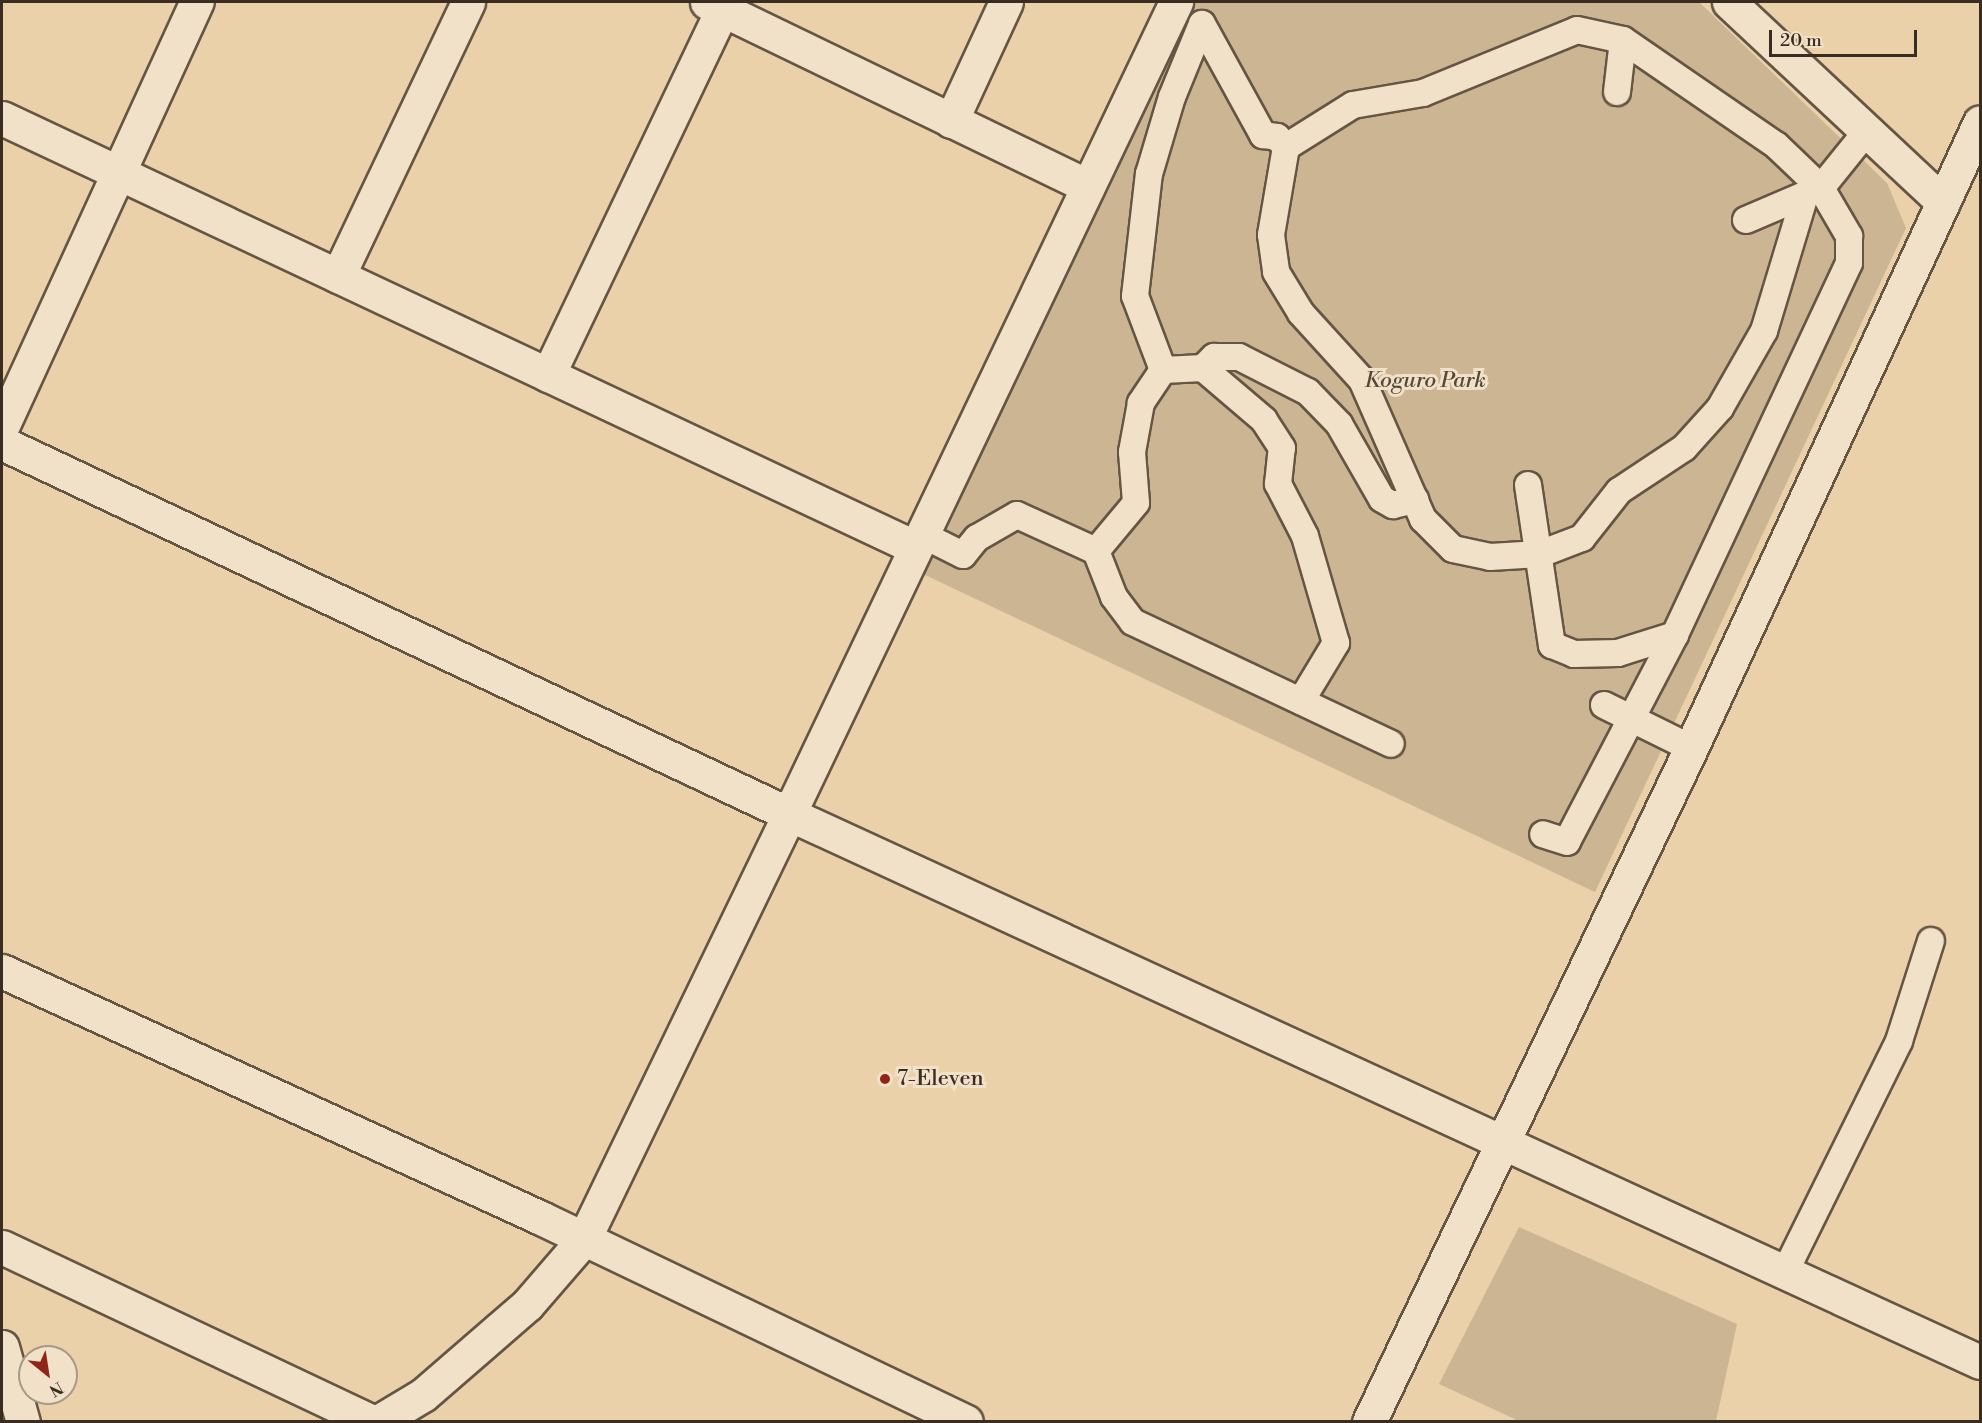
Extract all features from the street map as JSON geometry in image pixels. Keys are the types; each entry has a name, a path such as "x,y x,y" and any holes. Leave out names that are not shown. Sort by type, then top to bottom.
{"street":[{"path":"2,427 121,174 197,2"},
{"path":"338,276 468,2"},
{"path":"951,121 1006,2"},
{"path":"378,1422 423,1395 527,1305 584,1239 1176,2"},
{"path":"1729,2 1943,202"},
{"path":"548,375 719,4 951,121 1088,186"},
{"path":"2,118 548,375 917,540"},
{"path":"1369,1422 1690,748 1980,122"},
{"path":"2,443 789,814 1503,1144 1786,1270 1980,1362"},
{"path":"2,970 584,1239 966,1422"},
{"path":"2,1247 372,1422"},
{"path":"2,1347 23,1422"}],"lane":[{"path":"1163,370 1135,296 1149,174 1172,97 1202,24 1263,135 1277,137 1286,147"},
{"path":"1543,834 1567,842 1675,635 1849,262 1849,236 1813,192 1776,145 1623,40 1577,30 1423,93 1353,105 1286,147 1272,234 1276,272 1301,313 1362,380 1423,519 1453,549 1490,557 1540,554 1582,538 1619,491 1684,448 1720,408 1764,331 1813,192 1867,131"},
{"path":"1617,92 1623,40"},
{"path":"1746,220 1813,192"},
{"path":"1163,370 1203,368 1214,357 1239,357 1308,392 1339,424 1382,499 1393,505 1415,500"},
{"path":"1203,368 1264,420 1282,448 1278,484 1305,536 1323,586 1336,643 1301,701"},
{"path":"1096,551 1136,502 1132,452 1142,402 1163,370"},
{"path":"1528,485 1552,645 1574,654 1618,652 1675,635"},
{"path":"917,540 963,555 977,538 1017,515 1096,551 1114,597 1132,622 1391,744"},
{"path":"1604,705 1690,748"},
{"path":"1786,1270 1899,1041 1931,942"}],"green space":[{"name":"Koguro Park","path":"1195,2 1699,2 1887,183 1906,228 1595,892 923,574"},
{"path":"1519,1227 1737,1324 1716,1421 1519,1421 1439,1384"}],"place":[{"name":"7-Eleven","path":"885,1079"}]}
